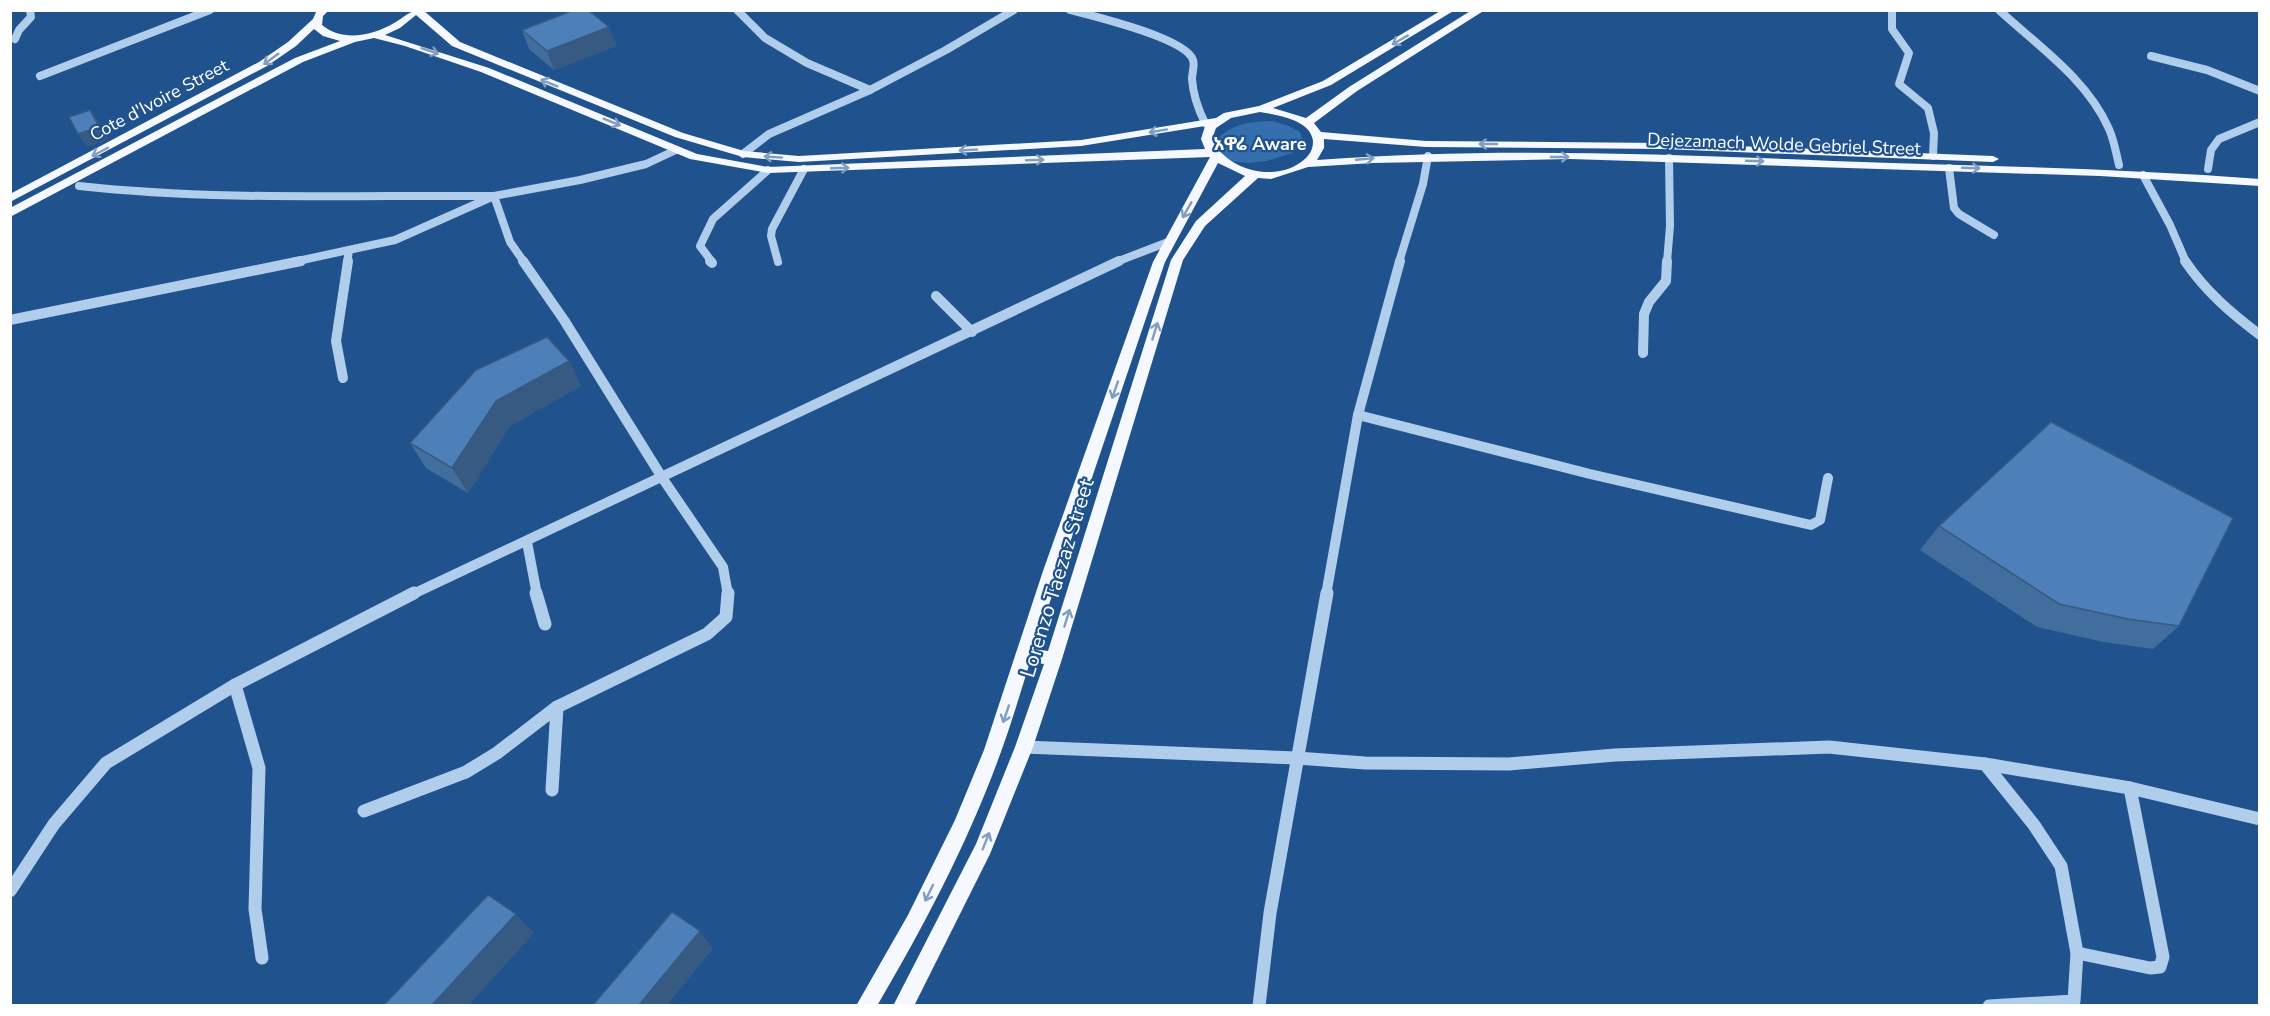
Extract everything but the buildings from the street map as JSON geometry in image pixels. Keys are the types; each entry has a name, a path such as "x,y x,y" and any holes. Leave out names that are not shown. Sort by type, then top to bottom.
{"main road":[{"path":"318,14 321,32 330,36 358,38 401,25 416,10 456,44 679,135 743,154 799,159 1018,148 1108,140 1211,122 1228,115 1260,109 1327,83 1450,10"},
{"path":"1307,123 1353,89 1480,10"},
{"name":"Cote d'Ivoire Street","path":"10,199 263,64 292,44 318,14"},
{"path":"374,35 409,44 485,70 694,157 768,170 1212,155 1239,171 1274,174 1292,171 1307,164 1316,155 1319,145 1317,135 1307,123 1286,113 1260,109"},
{"name":"Cote d'Ivoire Street","path":"10,213 299,60 358,38"},
{"name":"Cote d'Ivoire Street","path":"10,222 278,78 299,60"},
{"path":"1211,122 1206,141 1212,155"},
{"name":"Dejezamach Wolde Gebriel Street","path":"1317,135 1426,144 1662,146 1933,156 2208,169 2259,174"},
{"path":"866,1005 915,921 962,824 993,750 1051,571 1168,242 1212,155"},
{"name":"Dejezamach Wolde Gebriel Street","path":"1307,164 1428,156 1669,158 2143,175 2259,183"},
{"name":"Lorenzo Taezaz Street","path":"903,1005 984,848 1024,747 1186,240 1204,218 1255,174"},
{"path":"1025,654 1054,659"}],"street":[{"path":"15,39 19,30 31,17 30,10"},
{"path":"40,76 210,10"},
{"path":"737,10 765,38 807,63 870,90"},
{"path":"1070,10 1119,23 1190,52 1193,60 1194,93 1211,122"},
{"path":"1892,10 1892,29 1909,53 1899,84 1928,108 1934,133 1933,156"},
{"path":"1999,10 2058,61 2092,99 2109,129 2120,165"},
{"path":"743,154 769,134 870,90 1014,11"},
{"path":"2151,56 2207,70 2259,91"},
{"path":"2208,169 2211,150 2219,139 2259,122"},
{"path":"79,186 124,191 203,194 494,196 580,180 646,164 676,150"},
{"path":"1259,1005 1270,913 1358,415 1386,306 1424,184 1428,156"},
{"path":"1643,353 1644,314 1649,302 1666,281 1670,226 1669,158"},
{"path":"1949,168 1954,208 1959,214 1994,235"},
{"path":"778,262 771,236 772,229 804,169"},
{"path":"712,263 700,246 713,219 768,170"},
{"path":"2143,175 2170,225 2184,261 2200,283 2223,307 2259,335"},
{"path":"10,320 395,240 494,196"},
{"path":"364,811 466,772 497,753 557,707 707,634 726,617 728,594 723,567 663,479 564,320 510,242 494,196"},
{"path":"10,891 54,824 106,763 235,685 393,603 663,479 1101,268 1168,242"},
{"path":"343,378 336,341 349,251"},
{"path":"936,296 972,332"},
{"path":"1358,415 1590,474 1810,525 1820,520 1828,478"},
{"path":"527,542 534,585 545,624"},
{"path":"235,685 259,768 255,909 262,958"},
{"path":"552,790 557,707"},
{"path":"1024,747 1297,758 1365,763 1509,764 1615,755 1829,747 1985,764 2130,788 2259,819"},
{"path":"1985,764 2034,825 2061,866 2077,953 2074,1004 1989,1005"},
{"path":"2077,953 2150,968 2160,967 2163,957 2130,788"}],"shaded area":[{"path":"1272,121 1300,132 1303,142 1292,153 1267,161 1248,163 1230,161 1212,146 1224,133 1238,126"}],"district":[{"name":"አዋሬ Aware","path":"1260,144"}]}
